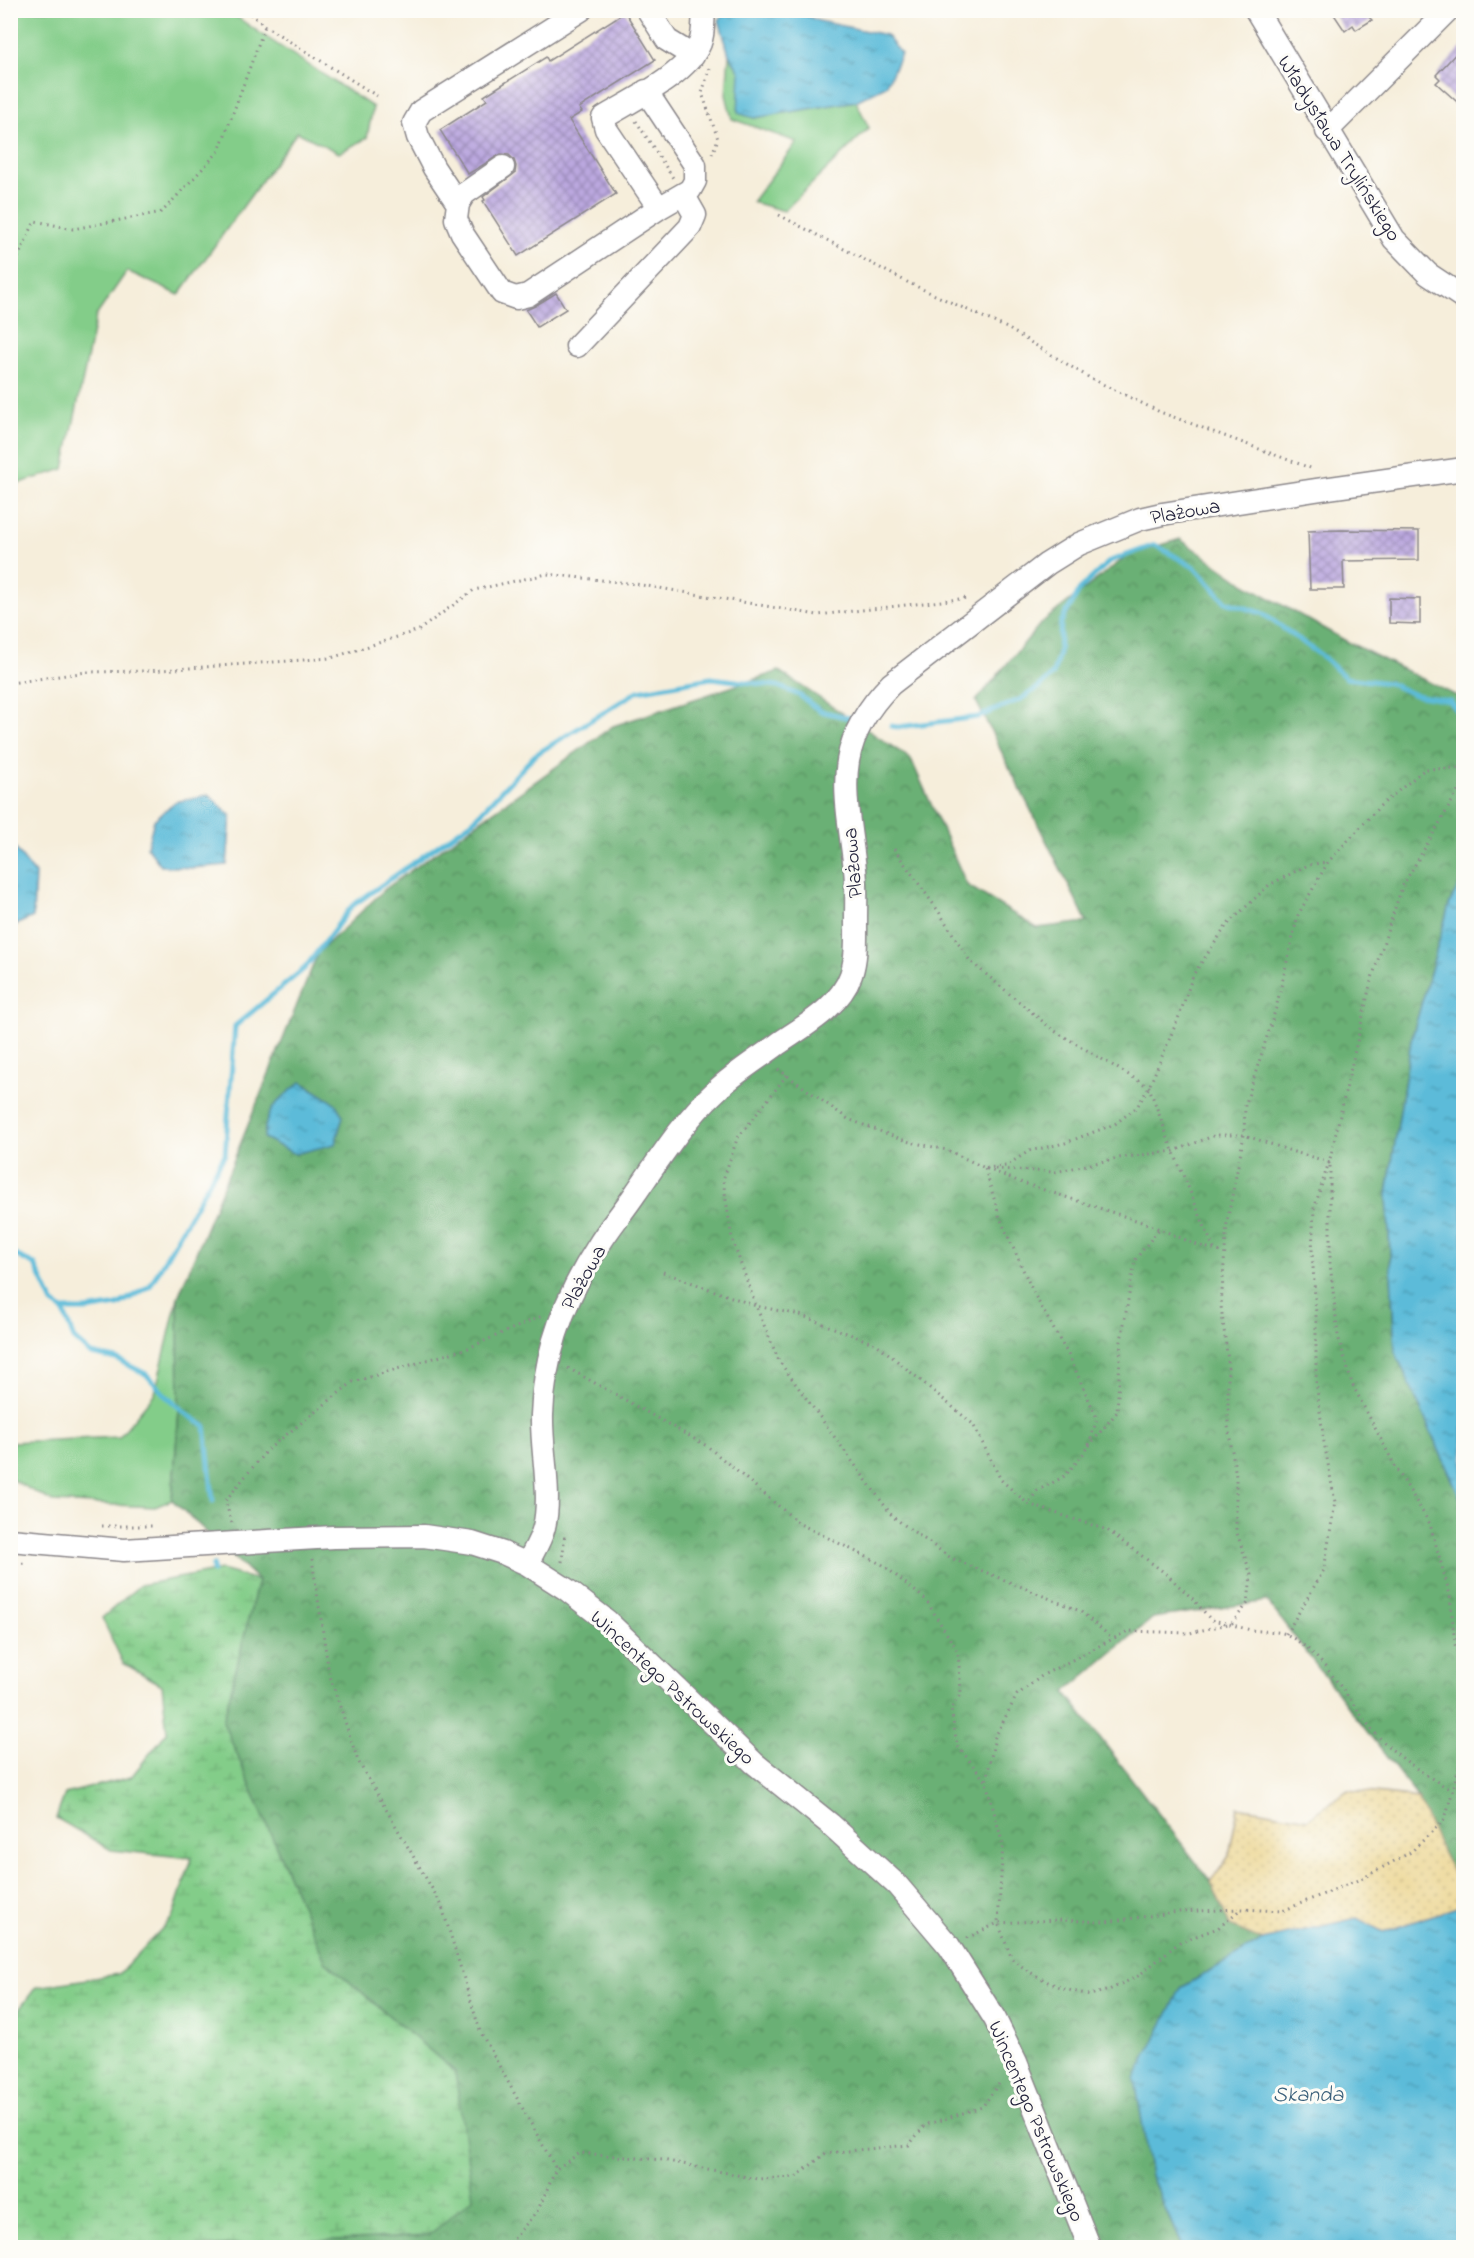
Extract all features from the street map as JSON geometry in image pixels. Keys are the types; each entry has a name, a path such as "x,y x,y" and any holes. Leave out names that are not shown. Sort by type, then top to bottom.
{"street":[{"path":"458,204 418,137 414,123 421,111 581,10"},
{"path":"648,10 667,40 702,61"},
{"path":"702,61 704,10"},
{"name":"Władysława Trylińskiego","path":"1256,10 1394,239 1428,274 1464,298"},
{"path":"1327,131 1448,10"},
{"path":"655,201 606,129 603,118 668,77 702,61"},
{"path":"504,167 464,194 458,204 456,219 462,233 502,293 516,298 528,296 655,201 678,187 690,190 696,181 695,165 646,91"},
{"path":"577,346 690,227 696,215 678,187"},
{"name":"Plażowa","path":"527,1564 544,1527 548,1505 542,1414 548,1360 563,1310 580,1275 598,1245 671,1143 717,1090 824,1011 841,993 851,976 856,951 855,872 844,791 851,745 872,702 891,684 1047,564 1079,544 1106,532 1140,519 1185,510 1464,469"},
{"name":"Wincentego Pstrowskiego","path":"10,1540 133,1550 309,1538 424,1536 472,1544 503,1553 527,1564 566,1589 607,1621 754,1763 830,1824 897,1885 949,1946 995,2019 1016,2062 1090,2247"}],"path":[{"path":"246,10 265,26 377,96"},
{"path":"10,274 35,221 73,229 162,212 219,151 265,26"},
{"path":"655,201 678,187 695,165 709,158 715,151 718,139 702,93 702,61"},
{"path":"626,104 678,187"},
{"path":"779,215 909,283 1007,328 1090,378 1160,412 1304,467 1321,471"},
{"path":"10,683 87,672 147,671 331,658 419,630 474,590 547,574 636,584 818,615 974,597"},
{"path":"986,1782 995,1737 1017,1695 1043,1674 1128,1631 1190,1633 1232,1623 1248,1603 1251,1575 1236,1530 1236,1476 1228,1426 1228,1361 1221,1306 1227,1222 1244,1135 1245,1106 1276,1008 1298,915 1328,862 1380,806 1425,769 1464,768"},
{"path":"1286,1634 1324,1570 1335,1502 1316,1382 1316,1313 1312,1251 1314,1209 1329,1162 1371,981 1402,887 1464,781"},
{"path":"894,849 939,912 970,961 1053,1030 1149,1087 1215,1249"},
{"path":"985,1168 1006,1166 1029,1151 1065,1143 1115,1125 1137,1107 1149,1087 1180,1014 1193,975 1227,926 1269,885 1308,865 1328,862"},
{"path":"764,1054 779,1070 848,1119 906,1141 947,1150 985,1168 1224,1253"},
{"path":"787,1075 737,1140 723,1180 732,1239 779,1361 893,1517 951,1557 1080,1611 1113,1639"},
{"path":"985,1168 1055,1172 1118,1158 1174,1151 1216,1135 1244,1135 1329,1162"},
{"path":"1329,1162 1330,1263 1338,1336 1352,1384 1396,1468 1430,1524 1450,1596 1455,1644 1464,1676"},
{"path":"985,1168 1005,1229 1034,1294 1070,1358 1097,1418 1088,1448"},
{"path":"1028,1504 1037,1491 1065,1476 1117,1412 1121,1341 1135,1260 1159,1229"},
{"path":"663,1272 756,1306 800,1315 878,1345 973,1424 1001,1480 1028,1504 1107,1530 1165,1574 1194,1600 1211,1620 1232,1623 1249,1629 1286,1634 1339,1682 1370,1728 1397,1754 1431,1779 1453,1791"},
{"path":"234,1528 225,1502 267,1450 353,1382 468,1348 555,1310 563,1310"},
{"path":"568,1368 707,1446 800,1524 883,1565 926,1600 958,1652 961,1693 951,1709 957,1745 986,1782 1003,1845 998,1923 1012,1959 1028,1971 1058,1986 1090,1995 1109,1990 1138,1976 1180,1942 1218,1928 1241,1909"},
{"path":"92,1526 160,1526"},
{"path":"563,1564 562,1551 566,1530"},
{"path":"309,1538 329,1673 358,1761 441,1904 480,2031 556,2169"},
{"path":"949,1946 998,1923 1059,1920 1104,1922 1179,1912 1241,1909 1282,1911 1363,1878 1411,1852 1445,1819 1464,1748"},
{"path":"506,2247 538,2210 556,2169 580,2154 663,2160 757,2179 796,2177 826,2154 909,2145 925,2125 982,2107 1016,2062"}],"green space":[{"path":"11,10 228,11 373,107 367,138 339,153 297,132 179,295 127,271 96,316 64,469 11,486"},
{"path":"729,55 740,72 754,118 856,101 869,128 784,211 752,202 797,142 732,119 726,95"},
{"path":"1180,539 1245,584 1348,642 1463,699 1463,879 1450,902 1411,1041 1387,1194 1395,1351 1463,1504 1463,1892 1418,1798 1267,1601 1153,1618 1065,1692 1211,1882 1230,1926 1263,1940 1181,1988 1151,2176 1182,2247 203,2247 429,2235 455,2072 325,1961 223,1722 258,1580 172,1500 179,1411 178,1297 318,953 385,889 613,726 779,671 911,759 967,885 1037,928 1087,922 976,701 1041,623 1127,556"},
{"path":"178,1297 179,1411 172,1500 155,1507 53,1502 11,1479 11,1442 119,1437 155,1393"},
{"path":"221,1570 258,1580 223,1722 325,1961 455,2072 473,2198 429,2235 203,2247 11,2247 11,2020 36,1987 119,1974 172,1918 192,1858 111,1850 56,1818 65,1794 131,1777 167,1732 162,1685 123,1663 102,1618 140,1585"}],"sand":[{"path":"1348,1790 1418,1798 1463,1892 1463,1905 1383,1932 1357,1918 1263,1940 1230,1926 1211,1882 1229,1856 1238,1807 1308,1819"}],"water":[{"path":"728,10 796,11 819,21 886,35 901,54 886,86 856,101 754,118 738,113 740,72 729,55 719,20"},
{"path":"209,795 231,816 227,865 192,868 161,866 147,847 154,820 175,802"},
{"path":"11,843 35,874 33,917 11,927"},
{"path":"1463,879 1463,1504 1395,1351 1387,1194 1411,1041 1450,902"},
{"path":"301,1082 335,1103 343,1116 335,1144 295,1154 264,1138 270,1112"},
{"name":"Skanda","path":"1463,1905 1463,2247 1182,2247 1151,2176 1135,2079 1181,1988 1263,1940 1357,1918 1383,1932"}],"building":[{"path":"1331,10 1376,10 1368,16 1372,20 1356,30 1353,25 1345,31"},
{"path":"625,12 655,60 579,108 582,112 569,120 616,194 518,256 483,201 485,200 483,197 515,173 514,160 509,155 501,154 468,174 440,130 487,100 484,96 546,57 548,61"},
{"path":"1464,45 1464,108 1436,83 1440,79 1436,75"},
{"path":"556,293 566,309 537,327 526,310"},
{"path":"1308,531 1419,531 1419,560 1343,561 1344,589 1310,589"},
{"path":"1389,598 1420,599 1420,624 1389,623"}],"waterway":[{"path":"891,726 978,717 1021,699 1039,687 1053,674 1059,653 1061,622 1081,588 1110,561 1155,545 1194,567 1226,602 1262,613 1322,656 1346,678 1389,683 1415,695 1450,701 1464,720"},
{"path":"10,1252 35,1265 53,1303 63,1310 86,1310 118,1305 150,1286 225,1154 235,1026 305,968 352,906 473,821 535,755 638,691 711,678 778,686 799,695 820,711 858,720"},
{"path":"63,1310 74,1339 91,1354 116,1359 146,1374 167,1397 205,1426 213,1501"},
{"path":"213,1565 213,1571"}]}
